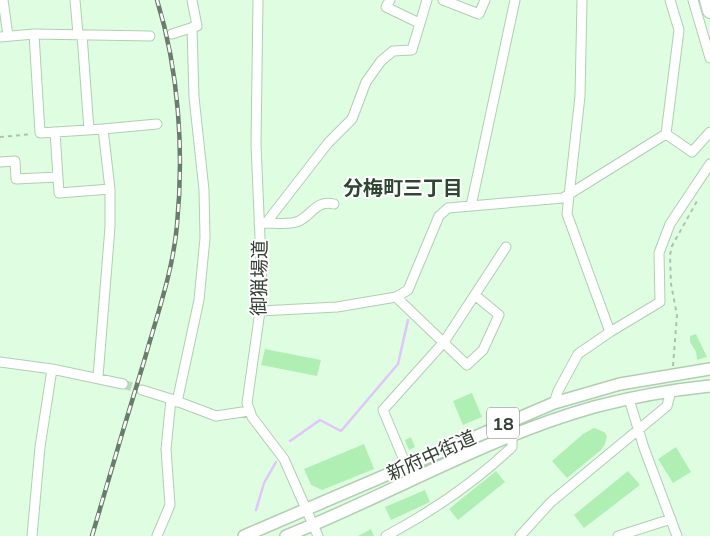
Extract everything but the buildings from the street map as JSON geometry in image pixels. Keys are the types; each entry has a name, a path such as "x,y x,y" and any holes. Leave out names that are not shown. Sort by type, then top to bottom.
{"highway":[{"path":"707,0 710,11"}],"main road":[{"name":"新府中街道","path":"244,536 554,403 620,384 710,369"},
{"name":"新府中街道","path":"286,536 315,531 512,437 576,413 629,399 710,386"}],"street":[{"path":"3,0 4,36 34,34 150,36"},
{"path":"75,0 89,130"},
{"path":"172,34 197,26 192,0"},
{"name":"御猟場道","path":"249,411 248,396 262,284 263,224 256,144 258,0"},
{"path":"390,0 386,7 419,23"},
{"path":"263,224 328,143 352,119 366,82 381,61 393,51 412,50 427,0"},
{"path":"442,0 479,14 485,0"},
{"path":"471,206 515,0"},
{"path":"582,0 580,96 567,214 610,332"},
{"path":"666,134 679,30 670,0"},
{"path":"693,0 710,58"},
{"path":"157,536 170,505 166,449 174,401 199,300 205,238 204,190 194,97 192,28"},
{"path":"34,34 40,133 157,124"},
{"path":"98,377 110,227 110,189 104,129"},
{"path":"55,132 59,193 110,189"},
{"path":"666,134 692,152 710,132"},
{"path":"260,311 336,307 396,297 408,290 439,216 448,208 568,196 666,134"},
{"path":"0,162 15,161 16,180 58,177"},
{"path":"554,403 558,391 578,354 660,302 658,253 670,224 710,164"},
{"path":"263,224 299,221 318,205 328,202 334,204"},
{"path":"406,465 383,410 444,342 476,296 506,247"},
{"path":"396,297 467,365 483,350 499,315 476,296"},
{"path":"0,362 98,377 123,384"},
{"path":"32,536 40,447 52,369"},
{"path":"142,390 216,416 249,411 284,459 315,531"},
{"path":"520,536 551,502 667,406 671,391"},
{"path":"629,399 677,536"},
{"path":"386,536 435,509 496,462 512,447 512,437"},
{"path":"618,536 671,519"}],"path":[{"path":"0,137 40,133"},
{"path":"671,374 677,315 671,284 670,255 672,246 699,198"}],"waterway":[{"path":"290,441 320,420 341,431 398,364 408,320"},
{"path":"256,510 264,483 276,462"}],"tunnel":[{"path":"123,384 142,390"}],"railway":[{"path":"92,536 159,309 175,242 180,169 178,111 170,55 157,0"}],"district":[{"name":"分梅町三丁目","path":"403,187"}]}
